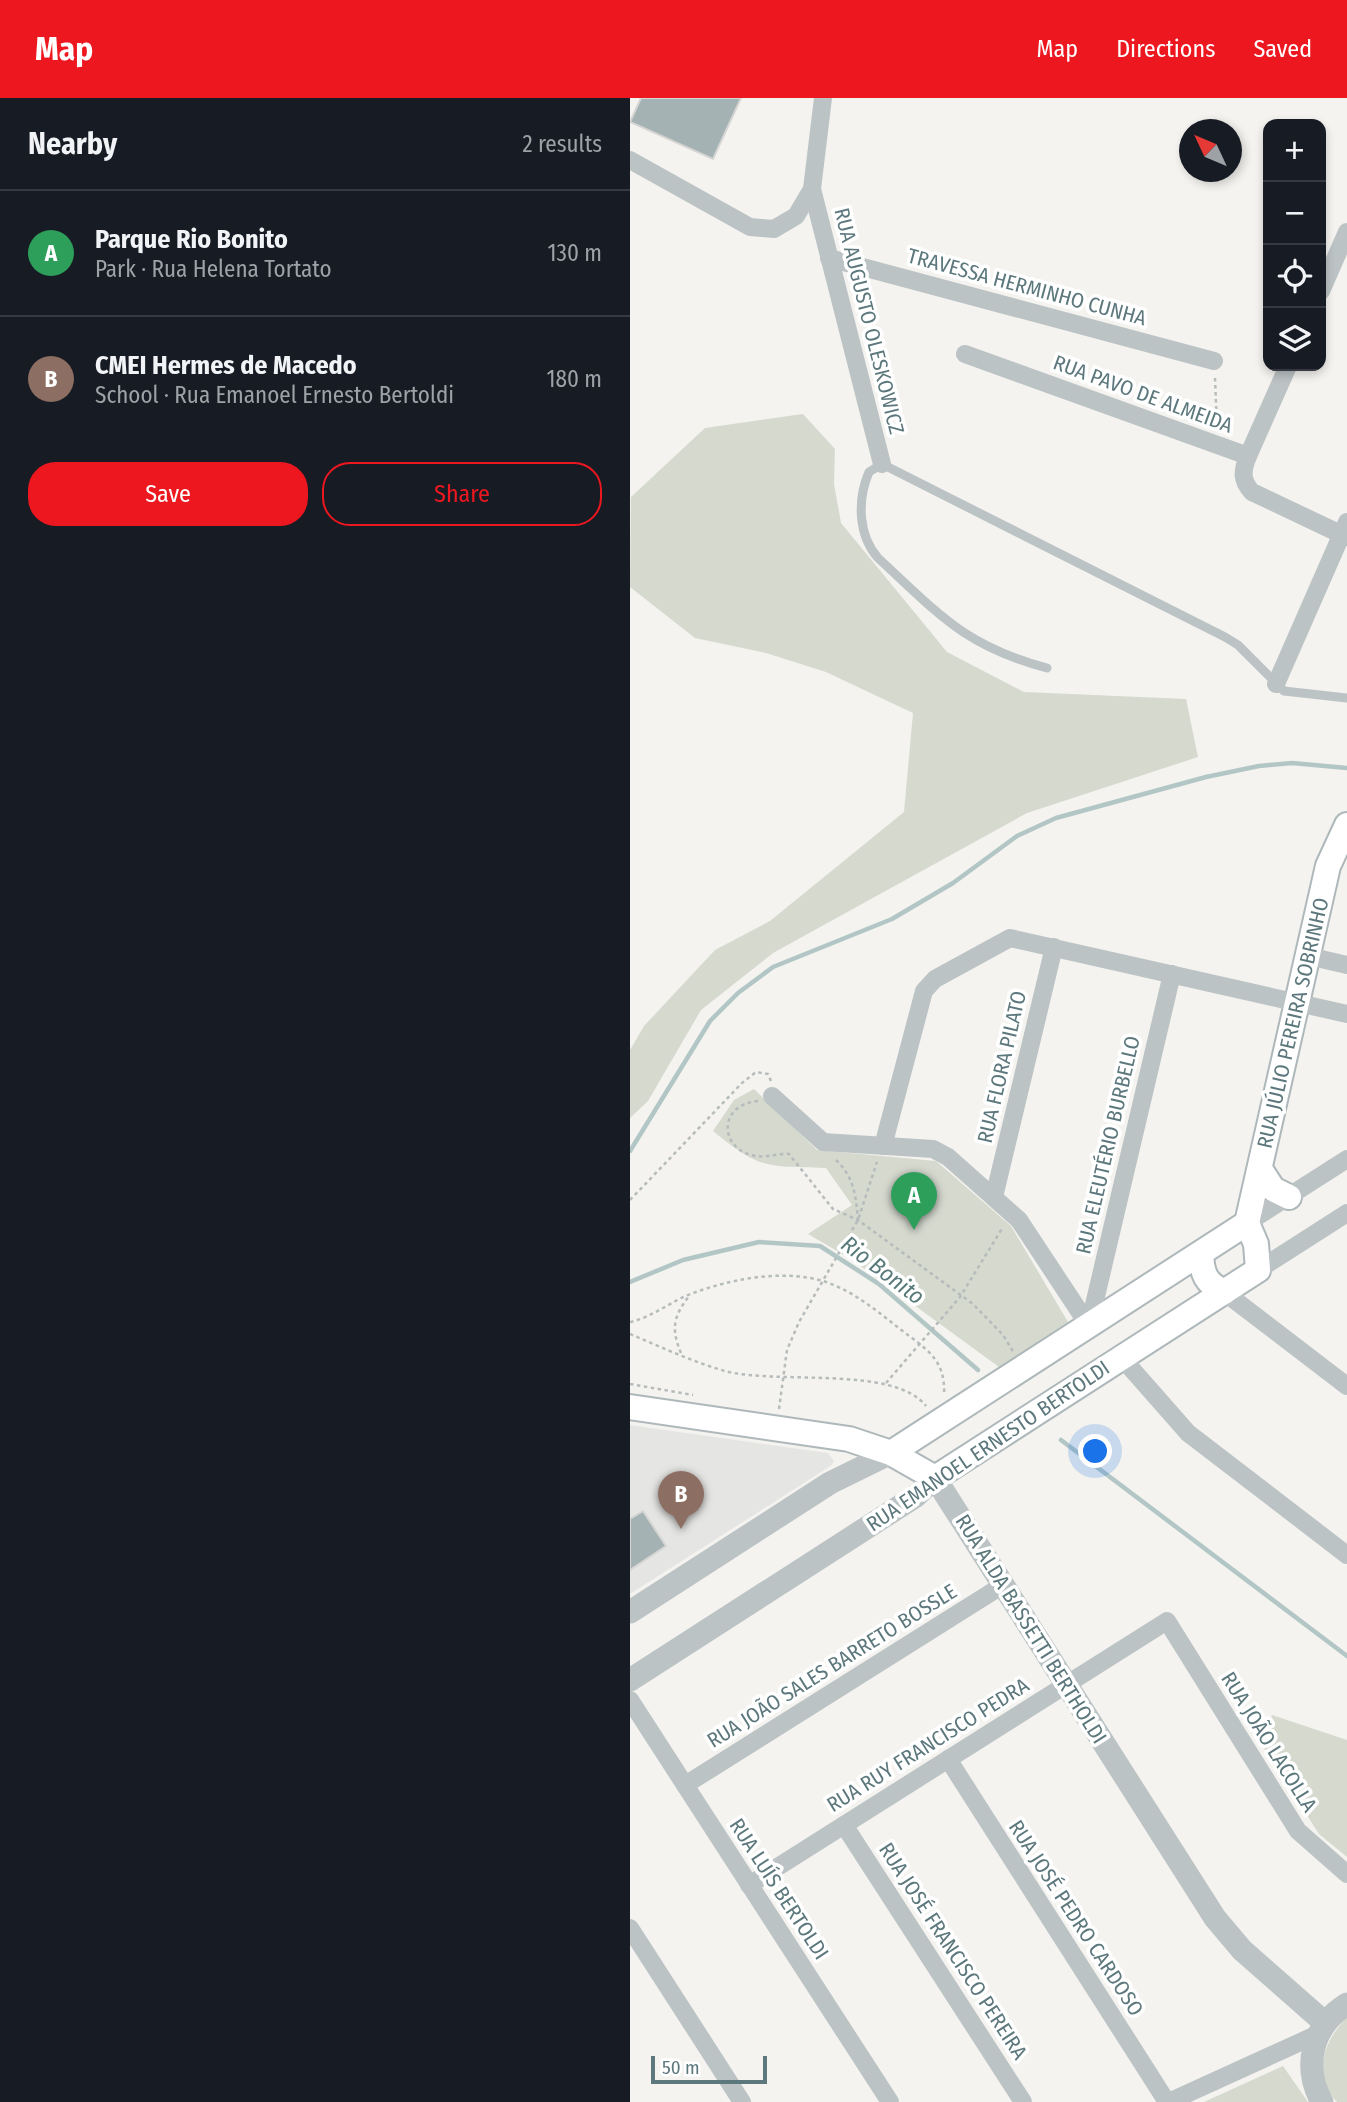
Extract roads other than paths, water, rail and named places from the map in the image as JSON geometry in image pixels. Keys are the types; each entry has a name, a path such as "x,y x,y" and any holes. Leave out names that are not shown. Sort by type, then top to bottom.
{"main road":[{"name":"RUA JÚLIO PEREIRA SOBRINHO","path":"1247,1223 1328,866 1345,835"},
{"path":"1260,1169 1273,1189 1289,1197"},
{"name":"RUA EMANOEL ERNESTO BERTOLDI","path":"891,1453 1247,1223"},
{"path":"1247,1223 1256,1244 1258,1270"},
{"path":"1201,1254 1203,1275 1208,1283 1224,1292"},
{"name":"RUA EMANOEL ERNESTO BERTOLDI","path":"935,1478 1258,1270"},
{"name":"RUA ALDA BASSETTI BERTHOLDI","path":"630,1407 849,1439 891,1453 935,1478"}],"street":[{"path":"630,160 739,222 760,229 785,225 796,216 812,189 822,98"},
{"name":"RUA AUGUSTO OLESKOWICZ","path":"812,189 882,464"},
{"path":"1326,280 1347,232"},
{"name":"TRAVESSA HERMINHO CUNHA","path":"829,258 1214,361"},
{"name":"RUA PAVO DE ALMEIDA","path":"965,354 1248,456 1242,473 1245,484 1252,492 1345,531"},
{"path":"1248,456 1286,371"},
{"path":"1276,684 1345,531"},
{"path":"883,1146 924,991 935,979 1010,939 1347,1014"},
{"name":"RUA FLORA PILATO","path":"994,1196 1054,947"},
{"path":"1308,956 1347,965"},
{"name":"RUA ELEUTÉRIO BURBELLO","path":"1089,1326 1172,974"},
{"path":"770,1102 823,1142 941,1152 1012,1212 1026,1228 1089,1326"},
{"name":"RUA EMANOEL ERNESTO BERTOLDI","path":"1247,1223 1347,1159"},
{"name":"RUA EMANOEL ERNESTO BERTOLDI","path":"1258,1270 1344,1220"},
{"path":"1224,1292 1347,1386"},
{"path":"1122,1357 1188,1433 1347,1555"},
{"name":"RUA EMANOEL ERNESTO BERTOLDI","path":"630,1612 830,1483 891,1453"},
{"name":"RUA EMANOEL ERNESTO BERTOLDI","path":"630,1680 916,1496 935,1478"},
{"name":"RUA ALDA BASSETTI BERTHOLDI","path":"935,1478 1215,1918 1242,1950 1322,2028"},
{"name":"RUA JOÃO SALES BARRETO BOSSLE","path":"685,1785 1003,1585"},
{"name":"RUA RUY FRANCISCO PEDRA","path":"750,1885 1167,1621"},
{"name":"RUA JOÃO LACOLLA","path":"1167,1621 1298,1831 1347,1874"},
{"name":"RUA LUÍS BERTOLDI","path":"630,1700 890,2102"},
{"name":"RUA JOSÉ PEDRO CARDOSO","path":"948,1759 1168,2102"},
{"name":"RUA JOSÉ FRANCISCO PEREIRA","path":"844,1825 1023,2102"},
{"path":"630,1928 742,2102"},
{"path":"1168,2102 1322,2028 1347,2004"},
{"path":"1322,2028 1312,2052 1311,2071 1322,2102"}],"lane":[{"path":"1047,668 999,654 964,635 866,544 861,500 869,472 882,464 1225,636 1238,645 1276,684 1294,694 1347,698"}],"waterway":[{"path":"630,1151 710,1021 738,993 773,967 892,919 953,883 1017,836 1056,818 1206,777 1259,766 1292,763 1347,768"},
{"name":"Rio Bonito","path":"630,1282 683,1260 759,1242 820,1246 879,1284 978,1370"},
{"name":"Rio Bonito","path":"1061,1440 1347,1656"}],"place":[{"name":"Parque Rio Bonito","path":"914,1230"},
{"name":"CMEI Hermes de Macedo","path":"681,1529"}]}
